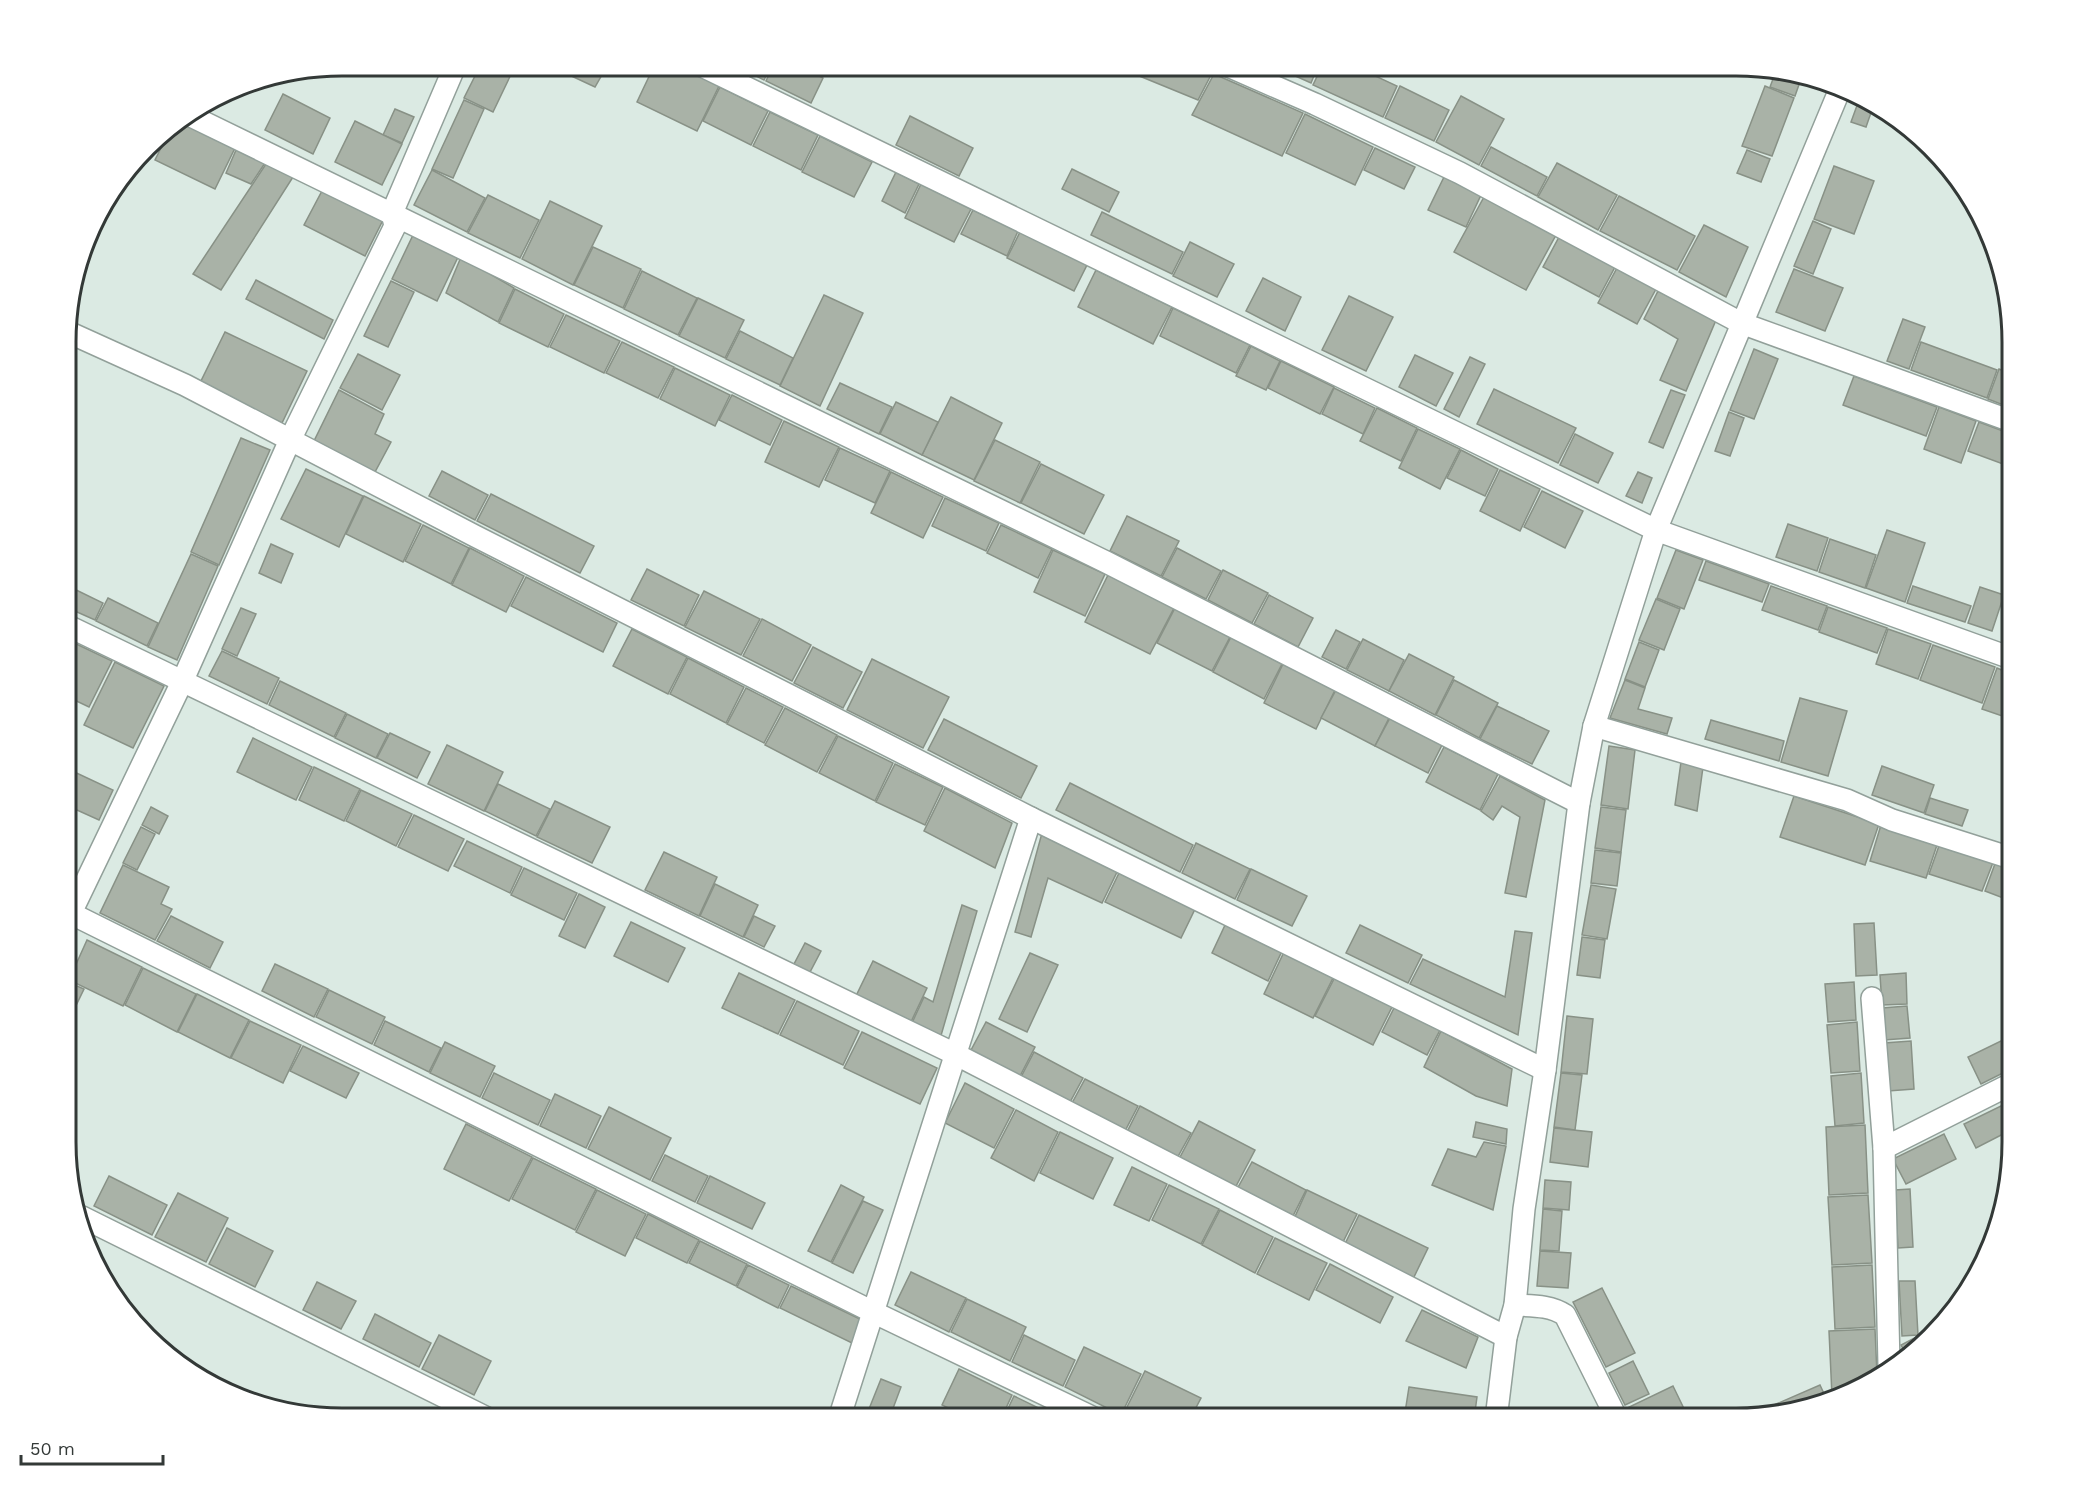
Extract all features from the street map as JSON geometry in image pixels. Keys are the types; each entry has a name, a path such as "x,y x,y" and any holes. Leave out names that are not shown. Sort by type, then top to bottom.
{"street":[{"path":"76,901 182,682 290,440 395,226 392,213 451,76"},
{"path":"723,76 1656,530 2001,654"},
{"path":"1251,76 1460,173 1741,323 2001,417"},
{"path":"1497,1408 1506,1337 1515,1305 1524,1209 1545,1070 1579,803 1594,726 1656,530 1837,97"},
{"path":"197,120 1106,562 1579,803"},
{"path":"76,336 185,384 475,536 1031,818 1545,1070"},
{"path":"76,630 955,1054 1506,1337"},
{"path":"1594,726 1847,800 1892,820 2001,855"},
{"path":"842,1408 1031,818"},
{"path":"76,918 873,1312 1073,1408"},
{"path":"1872,998 1884,1148 1889,1359"},
{"path":"1884,1148 2001,1089"},
{"path":"89,1220 465,1408"},
{"path":"1515,1305 1542,1306 1557,1309 1565,1315 1612,1408"}],"building":[{"path":"475,76 510,76 493,112 464,98"},
{"path":"571,76 601,76 595,87"},
{"path":"649,76 698,76 719,86 697,131 637,102"},
{"path":"768,76 819,76 823,78 811,103 766,81"},
{"path":"1139,76 1210,76 1198,100"},
{"path":"1213,76 1219,76 1303,113 1282,156 1192,115"},
{"path":"1295,76 1314,76 1311,83"},
{"path":"1317,76 1376,76 1397,86 1383,117 1313,85"},
{"path":"1773,79 1799,85 1795,96 1770,87"},
{"path":"1400,86 1449,110 1434,141 1385,118"},
{"path":"1765,86 1794,98 1772,156 1742,146"},
{"path":"720,87 768,111 751,145 703,121"},
{"path":"283,94 330,118 313,154 265,130"},
{"path":"1461,96 1504,119 1479,165 1436,142"},
{"path":"464,100 484,109 453,178 432,169"},
{"path":"1857,106 1871,114 1866,127 1851,122"},
{"path":"395,109 414,117 402,143 383,135"},
{"path":"770,112 818,135 801,170 753,146"},
{"path":"1305,114 1373,147 1355,185 1286,153"},
{"path":"910,116 973,148 959,176 896,145"},
{"path":"355,121 402,144 382,185 335,162"},
{"path":"189,126 235,148 215,189 155,160 160,150"},
{"path":"820,136 872,162 854,197 802,172"},
{"path":"1491,147 1547,177 1537,196 1481,166"},
{"path":"1375,148 1415,167 1404,189 1364,170"},
{"path":"236,150 265,163 251,184 226,173"},
{"path":"1747,150 1770,159 1761,182 1737,173"},
{"path":"1557,163 1617,195 1598,230 1538,197"},
{"path":"266,164 293,177 221,290 193,274"},
{"path":"1834,166 1874,181 1854,234 1814,219"},
{"path":"1072,169 1119,192 1109,212 1062,189"},
{"path":"432,170 485,198 467,232 414,205"},
{"path":"896,172 919,184 905,213 882,201"},
{"path":"1444,177 1481,195 1466,227 1428,210"},
{"path":"921,184 971,209 954,242 905,218"},
{"path":"323,189 383,220 365,256 304,225"},
{"path":"488,195 539,220 520,258 468,233"},
{"path":"1619,196 1695,236 1677,270 1600,231"},
{"path":"1484,197 1556,235 1526,290 1454,252"},
{"path":"550,201 602,226 573,285 522,259"},
{"path":"973,210 1018,231 1007,256 961,234"},
{"path":"1102,212 1183,252 1172,274 1091,235"},
{"path":"1813,221 1831,229 1813,274 1794,266"},
{"path":"1704,225 1748,247 1726,297 1679,272"},
{"path":"1020,232 1087,265 1074,291 1007,258"},
{"path":"414,233 459,255 437,301 392,279"},
{"path":"1559,237 1615,267 1599,297 1543,267"},
{"path":"1190,242 1234,264 1217,297 1173,276"},
{"path":"593,247 641,269 623,308 574,285"},
{"path":"461,257 514,288 498,322 446,293"},
{"path":"1617,268 1656,289 1637,324 1598,303"},
{"path":"1794,269 1843,288 1825,331 1776,312"},
{"path":"1096,270 1172,307 1153,344 1078,307"},
{"path":"642,271 697,298 678,335 624,309"},
{"path":"1263,278 1301,297 1285,331 1246,311"},
{"path":"256,280 333,320 324,339 246,299"},
{"path":"391,281 414,292 388,347 364,336"},
{"path":"515,289 564,314 548,347 499,323"},
{"path":"1658,291 1716,320 1686,391 1660,380 1678,339 1644,319"},
{"path":"824,295 863,313 820,406 780,386"},
{"path":"1349,296 1393,317 1366,371 1322,350"},
{"path":"698,298 744,320 725,358 679,336"},
{"path":"1173,308 1250,345 1236,373 1160,336"},
{"path":"566,315 620,341 604,373 550,347"},
{"path":"1903,319 1925,327 1909,369 1887,361"},
{"path":"740,331 793,358 780,385 726,359"},
{"path":"225,332 307,371 282,423 200,383"},
{"path":"622,342 674,367 658,398 606,373"},
{"path":"1921,342 1997,370 1987,398 1911,370"},
{"path":"1251,346 1280,361 1266,390 1236,376"},
{"path":"1754,349 1778,359 1754,419 1730,410"},
{"path":"358,354 400,375 382,410 340,388"},
{"path":"1415,355 1453,373 1436,406 1399,387"},
{"path":"1470,357 1485,364 1459,417 1444,409"},
{"path":"1281,361 1334,387 1320,414 1268,388"},
{"path":"675,368 730,395 715,426 660,399"},
{"path":"1999,369 2001,370 2001,404 1988,399"},
{"path":"1854,376 1937,407 1926,436 1843,405"},
{"path":"840,383 892,407 879,434 827,409"},
{"path":"1334,388 1375,408 1363,434 1322,414"},
{"path":"1494,389 1576,428 1558,463 1477,424"},
{"path":"339,390 384,414 375,434 391,442 375,472 314,441"},
{"path":"1671,390 1685,395 1663,448 1649,442"},
{"path":"732,395 782,420 770,445 719,420"},
{"path":"951,397 1002,423 974,480 922,455"},
{"path":"896,402 938,422 922,455 880,434"},
{"path":"1939,407 1976,421 1961,463 1924,449"},
{"path":"1377,408 1417,428 1401,461 1360,441"},
{"path":"1729,412 1744,418 1730,456 1715,451"},
{"path":"784,421 839,447 819,487 765,462"},
{"path":"1979,422 2001,430 2001,463 1968,451"},
{"path":"1418,429 1460,449 1440,489 1399,468"},
{"path":"1575,434 1613,453 1598,483 1560,465"},
{"path":"241,438 270,450 219,565 191,552"},
{"path":"995,440 1040,462 1020,503 974,481"},
{"path":"840,448 890,471 875,503 825,480"},
{"path":"1461,450 1498,469 1485,496 1447,478"},
{"path":"1041,464 1104,495 1084,534 1021,503"},
{"path":"306,469 363,496 339,547 281,519"},
{"path":"1500,470 1540,489 1520,531 1480,511"},
{"path":"442,471 488,495 475,520 429,496"},
{"path":"891,472 943,497 923,538 871,513"},
{"path":"1638,472 1652,478 1642,503 1626,496"},
{"path":"1542,491 1583,511 1565,548 1524,527"},
{"path":"491,494 594,546 580,573 477,521"},
{"path":"364,496 421,524 403,562 346,534"},
{"path":"945,498 999,523 986,551 932,526"},
{"path":"1127,516 1179,541 1161,576 1110,551"},
{"path":"1788,524 1828,538 1817,571 1776,557"},
{"path":"423,525 469,548 451,584 405,561"},
{"path":"1001,525 1052,549 1038,578 987,553"},
{"path":"1887,530 1925,543 1905,602 1866,588"},
{"path":"1830,539 1876,555 1865,588 1819,572"},
{"path":"271,544 293,554 281,583 259,573"},
{"path":"470,548 524,576 506,612 452,585"},
{"path":"1177,548 1221,571 1206,599 1162,577"},
{"path":"1053,550 1105,574 1085,616 1034,592"},
{"path":"1676,550 1703,560 1684,609 1657,598"},
{"path":"191,554 218,566 177,660 148,647"},
{"path":"1706,561 1769,584 1762,602 1699,580"},
{"path":"647,569 699,595 684,626 631,600"},
{"path":"1223,570 1268,593 1252,623 1208,600"},
{"path":"1108,575 1174,608 1150,654 1085,622"},
{"path":"526,577 617,623 603,652 511,606"},
{"path":"1771,586 1827,606 1818,630 1762,610"},
{"path":"1913,586 1971,606 1965,622 1907,603"},
{"path":"1980,587 2001,594 2001,604 1992,631 1968,623"},
{"path":"76,590 103,603 95,620 76,612"},
{"path":"704,591 760,619 741,655 685,627"},
{"path":"1269,595 1313,618 1298,647 1254,624"},
{"path":"108,598 158,623 147,646 96,621"},
{"path":"1656,599 1680,609 1664,650 1639,640"},
{"path":"1828,607 1887,628 1877,653 1819,632"},
{"path":"241,608 256,614 237,656 222,649"},
{"path":"1175,608 1230,637 1212,671 1157,643"},
{"path":"762,619 811,645 792,681 743,656"},
{"path":"632,629 687,657 668,694 613,666"},
{"path":"1888,629 1931,644 1918,679 1876,664"},
{"path":"1336,630 1360,642 1346,669 1322,657"},
{"path":"1231,637 1282,664 1264,699 1213,672"},
{"path":"1363,639 1404,660 1389,691 1347,670"},
{"path":"1639,642 1659,650 1645,687 1625,679"},
{"path":"76,644 112,661 89,707 76,701"},
{"path":"1933,645 1995,667 1982,703 1920,680"},
{"path":"813,647 862,672 843,708 794,683"},
{"path":"222,651 279,678 267,704 209,676"},
{"path":"1409,654 1454,677 1435,715 1389,691"},
{"path":"688,658 744,687 726,723 670,694"},
{"path":"872,659 949,697 923,748 847,710"},
{"path":"115,662 164,686 133,748 84,725"},
{"path":"1283,664 1335,690 1316,729 1264,703"},
{"path":"1997,668 2001,670 2001,716 1982,709"},
{"path":"1454,680 1498,703 1479,738 1436,715"},
{"path":"1625,680 1645,688 1638,709 1672,718 1667,734 1610,718"},
{"path":"280,681 346,713 334,737 269,705"},
{"path":"746,688 783,707 764,743 727,724"},
{"path":"1336,690 1389,718 1375,746 1321,718"},
{"path":"1800,698 1847,711 1828,776 1781,762"},
{"path":"1497,706 1549,731 1532,764 1480,739"},
{"path":"785,708 837,735 817,772 765,745"},
{"path":"347,714 388,734 376,758 335,738"},
{"path":"1390,718 1442,745 1428,773 1375,746"},
{"path":"944,719 1037,766 1021,798 928,750"},
{"path":"1711,720 1784,741 1779,761 1705,739"},
{"path":"390,733 430,752 417,778 377,758"},
{"path":"838,736 893,763 875,801 819,773"},
{"path":"253,738 312,767 296,800 237,772"},
{"path":"447,745 503,772 484,811 428,784"},
{"path":"1609,746 1635,750 1628,809 1601,805"},
{"path":"1444,747 1498,774 1480,810 1426,782"},
{"path":"1681,762 1703,767 1697,811 1675,805"},
{"path":"895,764 943,787 925,825 876,802"},
{"path":"1882,766 1934,785 1924,813 1872,795"},
{"path":"314,767 360,789 344,821 299,800"},
{"path":"76,773 113,790 99,820 76,810"},
{"path":"1500,776 1545,800 1526,897 1505,893 1520,817 1502,806 1493,820 1481,811"},
{"path":"1070,783 1193,845 1180,872 1056,810"},
{"path":"498,784 550,809 536,836 485,811"},
{"path":"945,788 1012,823 995,868 924,831"},
{"path":"361,790 412,814 396,846 346,821"},
{"path":"1794,796 1879,824 1865,865 1780,837"},
{"path":"1930,798 1968,810 1962,826 1925,814"},
{"path":"555,801 610,827 592,863 537,837"},
{"path":"151,807 168,816 159,834 142,825"},
{"path":"1601,807 1626,810 1621,852 1595,848"},
{"path":"414,815 464,839 448,871 398,847"},
{"path":"1881,825 1938,842 1926,878 1870,861"},
{"path":"141,827 155,834 137,870 123,863"},
{"path":"1042,833 1118,870 1102,903 1048,878 1031,937 1015,932"},
{"path":"467,841 522,867 510,893 454,866"},
{"path":"1196,843 1250,869 1235,899 1182,873"},
{"path":"1940,843 1994,860 1982,891 1929,874"},
{"path":"1595,850 1621,853 1617,886 1591,883"},
{"path":"664,852 717,877 699,916 645,890"},
{"path":"1996,861 2001,863 2001,897 1985,891"},
{"path":"123,865 169,887 161,904 172,909 155,940 100,913"},
{"path":"524,868 577,893 564,920 511,895"},
{"path":"1251,869 1307,896 1292,926 1237,900"},
{"path":"1120,871 1196,907 1181,938 1105,902"},
{"path":"715,884 758,905 743,937 700,916"},
{"path":"1591,885 1616,889 1607,939 1582,935"},
{"path":"579,894 605,907 585,948 559,936"},
{"path":"962,905 977,911 940,1039 911,1025 924,997 933,1002"},
{"path":"171,916 223,942 210,968 157,941"},
{"path":"754,916 775,926 764,947 744,937"},
{"path":"631,922 685,948 668,982 614,956"},
{"path":"1226,923 1282,951 1268,981 1212,953"},
{"path":"1874,923 1877,975 1856,976 1854,924"},
{"path":"1360,925 1422,955 1408,983 1346,953"},
{"path":"1515,931 1532,933 1518,1035 1410,984 1423,959 1505,997"},
{"path":"1582,937 1605,940 1600,978 1577,975"},
{"path":"87,940 142,967 123,1006 76,983 76,964"},
{"path":"805,943 821,951 809,974 793,966"},
{"path":"1284,952 1334,976 1313,1018 1264,994"},
{"path":"1030,953 1058,965 1027,1032 999,1019"},
{"path":"873,961 927,988 910,1024 855,998"},
{"path":"275,964 328,989 314,1017 262,991"},
{"path":"143,968 196,994 177,1032 125,1005"},
{"path":"739,973 795,1000 778,1034 722,1008"},
{"path":"1906,973 1907,1004 1882,1005 1880,975"},
{"path":"1335,977 1393,1005 1373,1045 1315,1016"},
{"path":"1854,982 1856,1020 1828,1022 1825,984"},
{"path":"76,986 84,989 76,1006"},
{"path":"329,990 385,1017 372,1044 316,1017"},
{"path":"197,994 249,1020 230,1058 178,1032"},
{"path":"797,1001 859,1031 843,1065 780,1035"},
{"path":"1395,1006 1440,1030 1427,1055 1382,1032"},
{"path":"1907,1006 1910,1038 1884,1040 1882,1008"},
{"path":"1567,1016 1593,1019 1587,1074 1561,1072"},
{"path":"250,1021 301,1045 283,1083 231,1058"},
{"path":"385,1021 441,1048 429,1072 374,1045"},
{"path":"986,1022 1035,1047 1019,1078 970,1052"},
{"path":"1857,1022 1860,1071 1831,1073 1827,1025"},
{"path":"1441,1031 1512,1069 1507,1106 1476,1096 1424,1067"},
{"path":"862,1032 937,1068 920,1104 844,1068"},
{"path":"1911,1041 1914,1089 1888,1091 1884,1043"},
{"path":"2001,1041 2001,1074 1981,1084 1968,1057"},
{"path":"445,1042 495,1066 480,1097 430,1073"},
{"path":"303,1046 359,1073 346,1098 290,1071"},
{"path":"1034,1052 1083,1078 1069,1104 1020,1079"},
{"path":"494,1073 550,1100 538,1125 482,1098"},
{"path":"1561,1073 1582,1075 1575,1130 1554,1127"},
{"path":"1861,1073 1864,1123 1835,1126 1831,1076"},
{"path":"1085,1079 1138,1106 1124,1133 1071,1105"},
{"path":"965,1083 1014,1109 994,1148 945,1123"},
{"path":"555,1094 601,1116 586,1148 540,1126"},
{"path":"1140,1106 1191,1133 1176,1160 1126,1134"},
{"path":"2001,1106 2001,1135 1976,1148 1964,1124"},
{"path":"609,1107 671,1138 650,1180 588,1149"},
{"path":"1016,1110 1058,1132 1034,1181 991,1158"},
{"path":"1199,1121 1255,1150 1234,1190 1178,1161"},
{"path":"1476,1122 1507,1129 1506,1144 1473,1137"},
{"path":"466,1124 532,1157 509,1201 444,1169"},
{"path":"1865,1125 1868,1193 1829,1195 1826,1127"},
{"path":"1554,1128 1592,1132 1588,1167 1550,1162"},
{"path":"1060,1132 1113,1158 1093,1199 1040,1173"},
{"path":"1944,1134 1956,1159 1906,1184 1893,1159"},
{"path":"1484,1142 1506,1146 1493,1210 1432,1185 1448,1149 1476,1157"},
{"path":"665,1155 708,1176 695,1202 652,1181"},
{"path":"533,1158 596,1189 575,1230 512,1199"},
{"path":"1252,1162 1306,1190 1291,1220 1236,1191"},
{"path":"1132,1167 1167,1184 1149,1221 1114,1205"},
{"path":"109,1176 167,1205 152,1235 94,1206"},
{"path":"710,1176 765,1203 752,1229 697,1203"},
{"path":"1545,1180 1571,1182 1569,1210 1543,1208"},
{"path":"841,1185 864,1197 831,1262 808,1251"},
{"path":"1169,1185 1219,1209 1201,1244 1152,1220"},
{"path":"1910,1189 1913,1247 1898,1248 1895,1190"},
{"path":"597,1190 646,1214 625,1256 576,1232"},
{"path":"1307,1190 1357,1214 1342,1244 1293,1221"},
{"path":"178,1193 228,1218 206,1262 155,1237"},
{"path":"1868,1195 1872,1263 1832,1265 1828,1197"},
{"path":"863,1201 883,1210 853,1273 832,1263"},
{"path":"1543,1209 1562,1211 1559,1251 1540,1250"},
{"path":"1220,1210 1273,1237 1255,1273 1202,1245"},
{"path":"648,1214 699,1240 687,1263 636,1238"},
{"path":"1359,1215 1428,1248 1413,1279 1344,1246"},
{"path":"227,1228 273,1251 255,1287 209,1264"},
{"path":"1275,1238 1327,1263 1309,1300 1257,1274"},
{"path":"700,1241 747,1264 736,1286 689,1263"},
{"path":"1540,1251 1571,1253 1568,1288 1537,1286"},
{"path":"1330,1264 1393,1297 1380,1323 1316,1290"},
{"path":"748,1265 789,1285 778,1308 737,1287"},
{"path":"1872,1265 1875,1327 1835,1329 1832,1267"},
{"path":"911,1272 966,1298 949,1332 895,1305"},
{"path":"1899,1281 1915,1281 1918,1335 1902,1336"},
{"path":"317,1282 356,1301 341,1329 303,1310"},
{"path":"791,1286 862,1320 854,1344 780,1308"},
{"path":"1602,1288 1635,1353 1606,1367 1573,1302"},
{"path":"967,1299 1026,1327 1010,1361 951,1332"},
{"path":"1422,1310 1478,1337 1466,1368 1406,1341"},
{"path":"375,1314 431,1343 419,1367 363,1339"},
{"path":"1875,1329 1877,1368 1832,1390 1829,1331"},
{"path":"439,1335 491,1361 474,1395 422,1369"},
{"path":"1024,1335 1075,1360 1063,1386 1012,1362"},
{"path":"1915,1338 1903,1348 1901,1345"},
{"path":"1084,1347 1141,1374 1124,1408 1107,1408 1065,1387"},
{"path":"1633,1361 1649,1394 1625,1405 1609,1373"},
{"path":"959,1369 1012,1395 1006,1408 948,1408 942,1405"},
{"path":"1145,1371 1201,1398 1196,1408 1126,1408"},
{"path":"881,1379 901,1387 893,1408 869,1408"},
{"path":"1820,1385 1824,1393 1804,1399 1773,1406"},
{"path":"1673,1386 1684,1408 1627,1408"},
{"path":"1409,1387 1477,1397 1476,1408 1406,1408"},
{"path":"1014,1396 1039,1408 1008,1408"}]}
